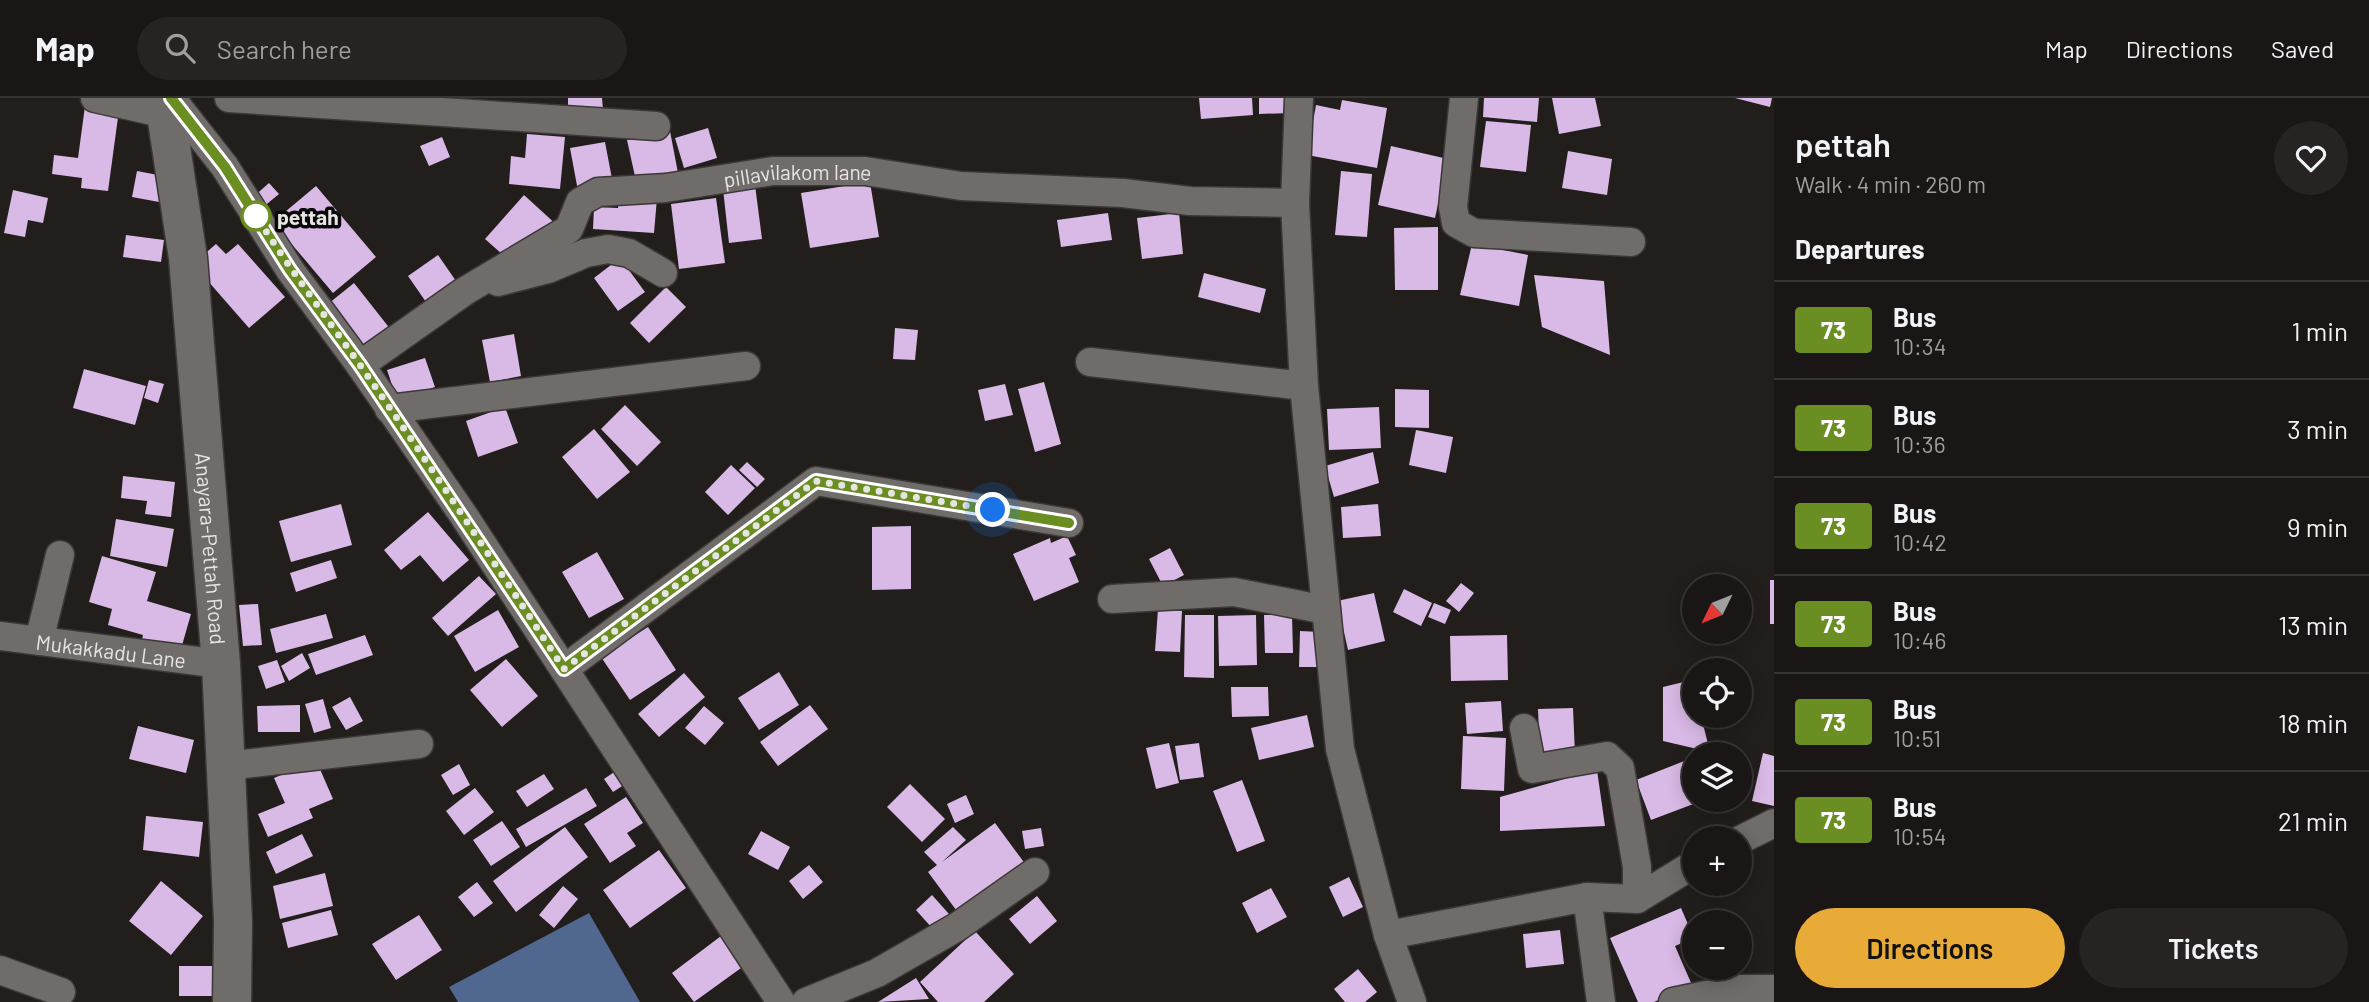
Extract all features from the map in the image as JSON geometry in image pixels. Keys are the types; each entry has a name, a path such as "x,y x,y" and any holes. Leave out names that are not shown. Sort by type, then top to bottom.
{"main road":[{"name":"Anayara-Pettah Road","path":"168,103 188,258 221,664 233,922 232,1002"}],"street":[{"path":"95,98 168,103 225,167 290,270 360,365 564,669 781,1002"},
{"path":"229,98 656,126"},
{"path":"1299,98 1295,203 1304,386 1339,749 1388,936 1412,1002"},
{"path":"1465,98 1453,207 1456,223 1474,233 1631,242"},
{"name":"pillavilakom lane","path":"360,365 465,291 569,229 580,202 598,192 666,188 773,172 865,171 961,186 1124,193 1191,201 1295,203"},
{"path":"465,291 548,269 586,253 608,250 629,253 663,274"},
{"path":"1090,362 1304,386"},
{"path":"389,409 746,366"},
{"path":"564,669 816,481 1069,523"},
{"path":"39,641 60,555"},
{"path":"1112,599 1234,592 1326,610"},
{"name":"Mukakkadu Lane","path":"0,636 221,664"},
{"path":"1524,728 1532,769 1607,756 1620,768 1637,867 1637,899"},
{"path":"226,766 419,744"},
{"path":"1752,834 1774,823"},
{"path":"1388,936 1587,897 1637,899 1682,871"},
{"path":"806,1002 877,973 957,927 1035,872"},
{"path":"1587,897 1601,1002"},
{"path":"0,970 61,992"},
{"path":"1673,1002 1735,989 1774,989"}],"water":[{"path":"589,913 640,1002 458,1002 449,987"}],"building":[{"path":"568,98 602,98 603,110 568,111"},
{"path":"1199,98 1252,98 1253,115 1201,119"},
{"path":"1259,98 1289,98 1289,113 1259,114"},
{"path":"1484,98 1539,98 1537,122 1483,117"},
{"path":"1552,98 1595,98 1601,126 1559,134"},
{"path":"1735,98 1772,98 1770,107"},
{"path":"1342,100 1387,108 1377,168 1307,155 1316,105 1340,110"},
{"path":"85,106 119,110 108,191 81,188 82,178 52,174 54,155 78,158"},
{"path":"1486,121 1531,125 1526,172 1480,167"},
{"path":"708,128 717,158 684,168 675,138"},
{"path":"670,131 678,173 636,181 627,140"},
{"path":"527,134 565,137 560,189 509,184 511,156 525,158"},
{"path":"442,137 450,157 429,166 420,146"},
{"path":"605,142 613,184 578,191 570,148"},
{"path":"1391,146 1448,159 1435,218 1378,205"},
{"path":"1568,151 1612,159 1607,195 1562,188"},
{"path":"137,171 163,176 159,202 132,197"},
{"path":"1341,171 1372,174 1367,237 1335,235"},
{"path":"870,182 879,237 810,248 801,193"},
{"path":"269,183 279,194 262,208 253,197"},
{"path":"755,185 762,239 729,243 723,189"},
{"path":"316,186 376,257 333,293 273,222"},
{"path":"13,190 48,198 43,223 28,220 25,237 4,233"},
{"path":"524,195 559,227 520,270 485,239"},
{"path":"619,196 657,198 654,233 593,229 594,207 618,208"},
{"path":"716,198 725,263 679,269 671,204"},
{"path":"1108,213 1112,240 1061,247 1057,220"},
{"path":"1179,213 1183,254 1142,259 1137,218"},
{"path":"1438,227 1438,290 1395,290 1394,228"},
{"path":"126,235 164,240 161,262 123,257"},
{"path":"216,244 226,254 238,244 285,297 249,328 193,264"},
{"path":"1472,244 1528,255 1519,306 1460,295"},
{"path":"438,255 465,294 435,315 408,276"},
{"path":"620,258 645,292 618,311 594,278"},
{"path":"1204,273 1266,289 1260,313 1198,297"},
{"path":"1534,275 1604,281 1610,355 1542,327"},
{"path":"354,283 395,335 370,356 328,304"},
{"path":"666,287 686,307 649,343 630,323"},
{"path":"895,328 918,330 915,360 893,359"},
{"path":"514,334 521,376 490,382 482,340"},
{"path":"425,358 435,387 397,400 387,370"},
{"path":"84,369 146,386 135,425 73,408"},
{"path":"149,380 164,384 158,403 144,398"},
{"path":"1044,382 1061,444 1035,452 1018,389"},
{"path":"1005,384 1013,415 985,421 978,390"},
{"path":"1395,389 1429,390 1429,428 1395,427"},
{"path":"625,405 661,442 637,466 601,429"},
{"path":"505,407 518,443 478,457 466,421"},
{"path":"1379,407 1381,448 1329,450 1327,409"},
{"path":"594,429 630,472 597,499 562,457"},
{"path":"1416,430 1453,437 1446,473 1409,465"},
{"path":"1373,452 1379,483 1334,497 1325,466"},
{"path":"747,462 765,479 757,487 739,470"},
{"path":"731,465 755,488 728,515 705,492"},
{"path":"123,476 175,482 171,517 145,514 147,501 121,498"},
{"path":"341,504 352,545 291,562 279,521"},
{"path":"1378,504 1381,536 1343,538 1341,507"},
{"path":"428,512 469,560 443,582 420,555 401,570 384,550"},
{"path":"116,519 174,529 167,567 110,556"},
{"path":"911,526 911,589 872,590 872,527"},
{"path":"1067,536 1076,555 1069,558 1079,582 1034,601 1013,554 1050,538 1051,543"},
{"path":"1170,548 1184,575 1163,586 1149,559"},
{"path":"597,552 624,599 589,618 562,572"},
{"path":"102,556 156,572 147,601 191,614 179,656 141,644 143,635 108,625 112,609 89,602"},
{"path":"331,560 337,578 296,592 290,573"},
{"path":"479,576 496,594 448,636 432,618"},
{"path":"1770,580 1774,580 1774,624 1770,624"},
{"path":"1461,583 1474,593 1459,612 1446,601"},
{"path":"1404,589 1432,603 1421,626 1393,612"},
{"path":"1374,593 1385,641 1348,650 1337,601"},
{"path":"1434,603 1451,610 1445,624 1428,617"},
{"path":"258,604 262,645 243,646 239,605"},
{"path":"1158,609 1182,611 1180,652 1155,651"},
{"path":"498,610 519,647 475,672 454,636"},
{"path":"326,614 333,638 276,653 270,629"},
{"path":"1185,615 1214,615 1214,678 1184,677"},
{"path":"1256,615 1257,665 1219,666 1218,616"},
{"path":"1264,615 1292,615 1293,653 1265,653"},
{"path":"648,627 676,670 630,700 601,657"},
{"path":"1300,631 1321,632 1321,667 1299,667"},
{"path":"365,635 373,655 316,675 308,654"},
{"path":"1507,635 1508,680 1451,681 1450,636"},
{"path":"302,653 310,668 289,681 281,666"},
{"path":"506,659 538,696 502,727 470,690"},
{"path":"277,660 285,682 266,689 258,666"},
{"path":"779,672 799,705 759,730 738,698"},
{"path":"684,673 705,697 659,737 638,714"},
{"path":"1682,682 1682,728 1704,728 1708,742 1682,742 1682,745 1663,741 1663,687"},
{"path":"1231,687 1268,687 1269,716 1232,717"},
{"path":"350,697 363,721 346,730 332,707"},
{"path":"323,699 331,728 314,733 305,704"},
{"path":"1501,701 1503,731 1467,734 1465,703"},
{"path":"300,705 300,732 258,732 257,706"},
{"path":"810,705 828,729 778,766 760,742"},
{"path":"704,706 724,723 705,745 685,728"},
{"path":"1573,708 1575,754 1540,755 1538,709"},
{"path":"1307,715 1314,747 1259,760 1251,728"},
{"path":"138,726 194,740 186,773 129,759"},
{"path":"1463,736 1506,738 1504,791 1461,789"},
{"path":"1169,743 1179,783 1156,789 1146,748"},
{"path":"1199,743 1204,777 1180,780 1175,746"},
{"path":"1763,753 1774,756 1774,806 1752,801"},
{"path":"316,760 333,799 309,809 313,818 268,837 258,814 285,803 274,778"},
{"path":"1682,762 1682,808 1651,820 1636,780"},
{"path":"459,764 470,785 453,795 441,775"},
{"path":"620,768 630,781 613,792 604,779"},
{"path":"1597,770 1605,826 1500,831 1500,797"},
{"path":"544,774 554,789 527,807 516,791"},
{"path":"1242,780 1265,841 1237,852 1213,791"},
{"path":"910,784 945,819 922,842 887,807"},
{"path":"475,788 494,812 464,835 446,811"},
{"path":"586,788 597,806 526,847 516,829"},
{"path":"966,795 974,814 955,823 947,804"},
{"path":"626,797 643,823 627,833 636,846 610,863 584,824"},
{"path":"146,816 203,822 199,857 143,850"},
{"path":"502,821 520,847 491,866 473,840"},
{"path":"995,823 1026,865 962,918 928,872 937,865 924,852 953,827 966,840 942,862"},
{"path":"565,827 588,857 516,912 493,881"},
{"path":"1041,828 1044,846 1025,849 1022,831"},
{"path":"761,831 790,847 778,870 748,854"},
{"path":"302,834 313,856 276,874 266,852"},
{"path":"659,850 686,888 630,928 603,890"},
{"path":"809,865 823,882 803,899 789,881"},
{"path":"325,873 333,906 280,919 273,886"},
{"path":"1349,877 1363,907 1343,917 1329,887"},
{"path":"161,881 203,916 171,955 129,921"},
{"path":"477,882 493,903 474,917 458,897"},
{"path":"563,886 578,899 554,928 539,915"},
{"path":"1271,888 1287,917 1257,933 1242,903"},
{"path":"932,895 949,914 932,928 916,910"},
{"path":"1037,896 1057,921 1030,944 1009,919"},
{"path":"1681,908 1682,943 1675,946 1682,962 1682,980 1690,980 1692,985 1654,1002 1638,1002 1610,938"},
{"path":"331,910 338,935 288,948 282,923"},
{"path":"419,915 442,950 396,980 372,944"},
{"path":"1560,930 1564,964 1526,968 1523,934"},
{"path":"975,931 1014,974 984,1002 938,1002 920,982"},
{"path":"725,933 748,963 694,1002 672,973"},
{"path":"179,966 212,966 212,996 179,996"},
{"path":"1358,969 1377,992 1365,1002 1345,1002 1334,989"},
{"path":"916,978 929,999 878,1002"}],"bus line":[{"name":"73","path":"171,98 225,167 290,270 360,365 464,516 564,669 816,481 1069,523"}],"place":[{"name":"pettah","path":"256,216"}],"route":[{"path":"256,216 251,208 290,270 360,365 464,516 564,669 816,481 993,510"}]}
